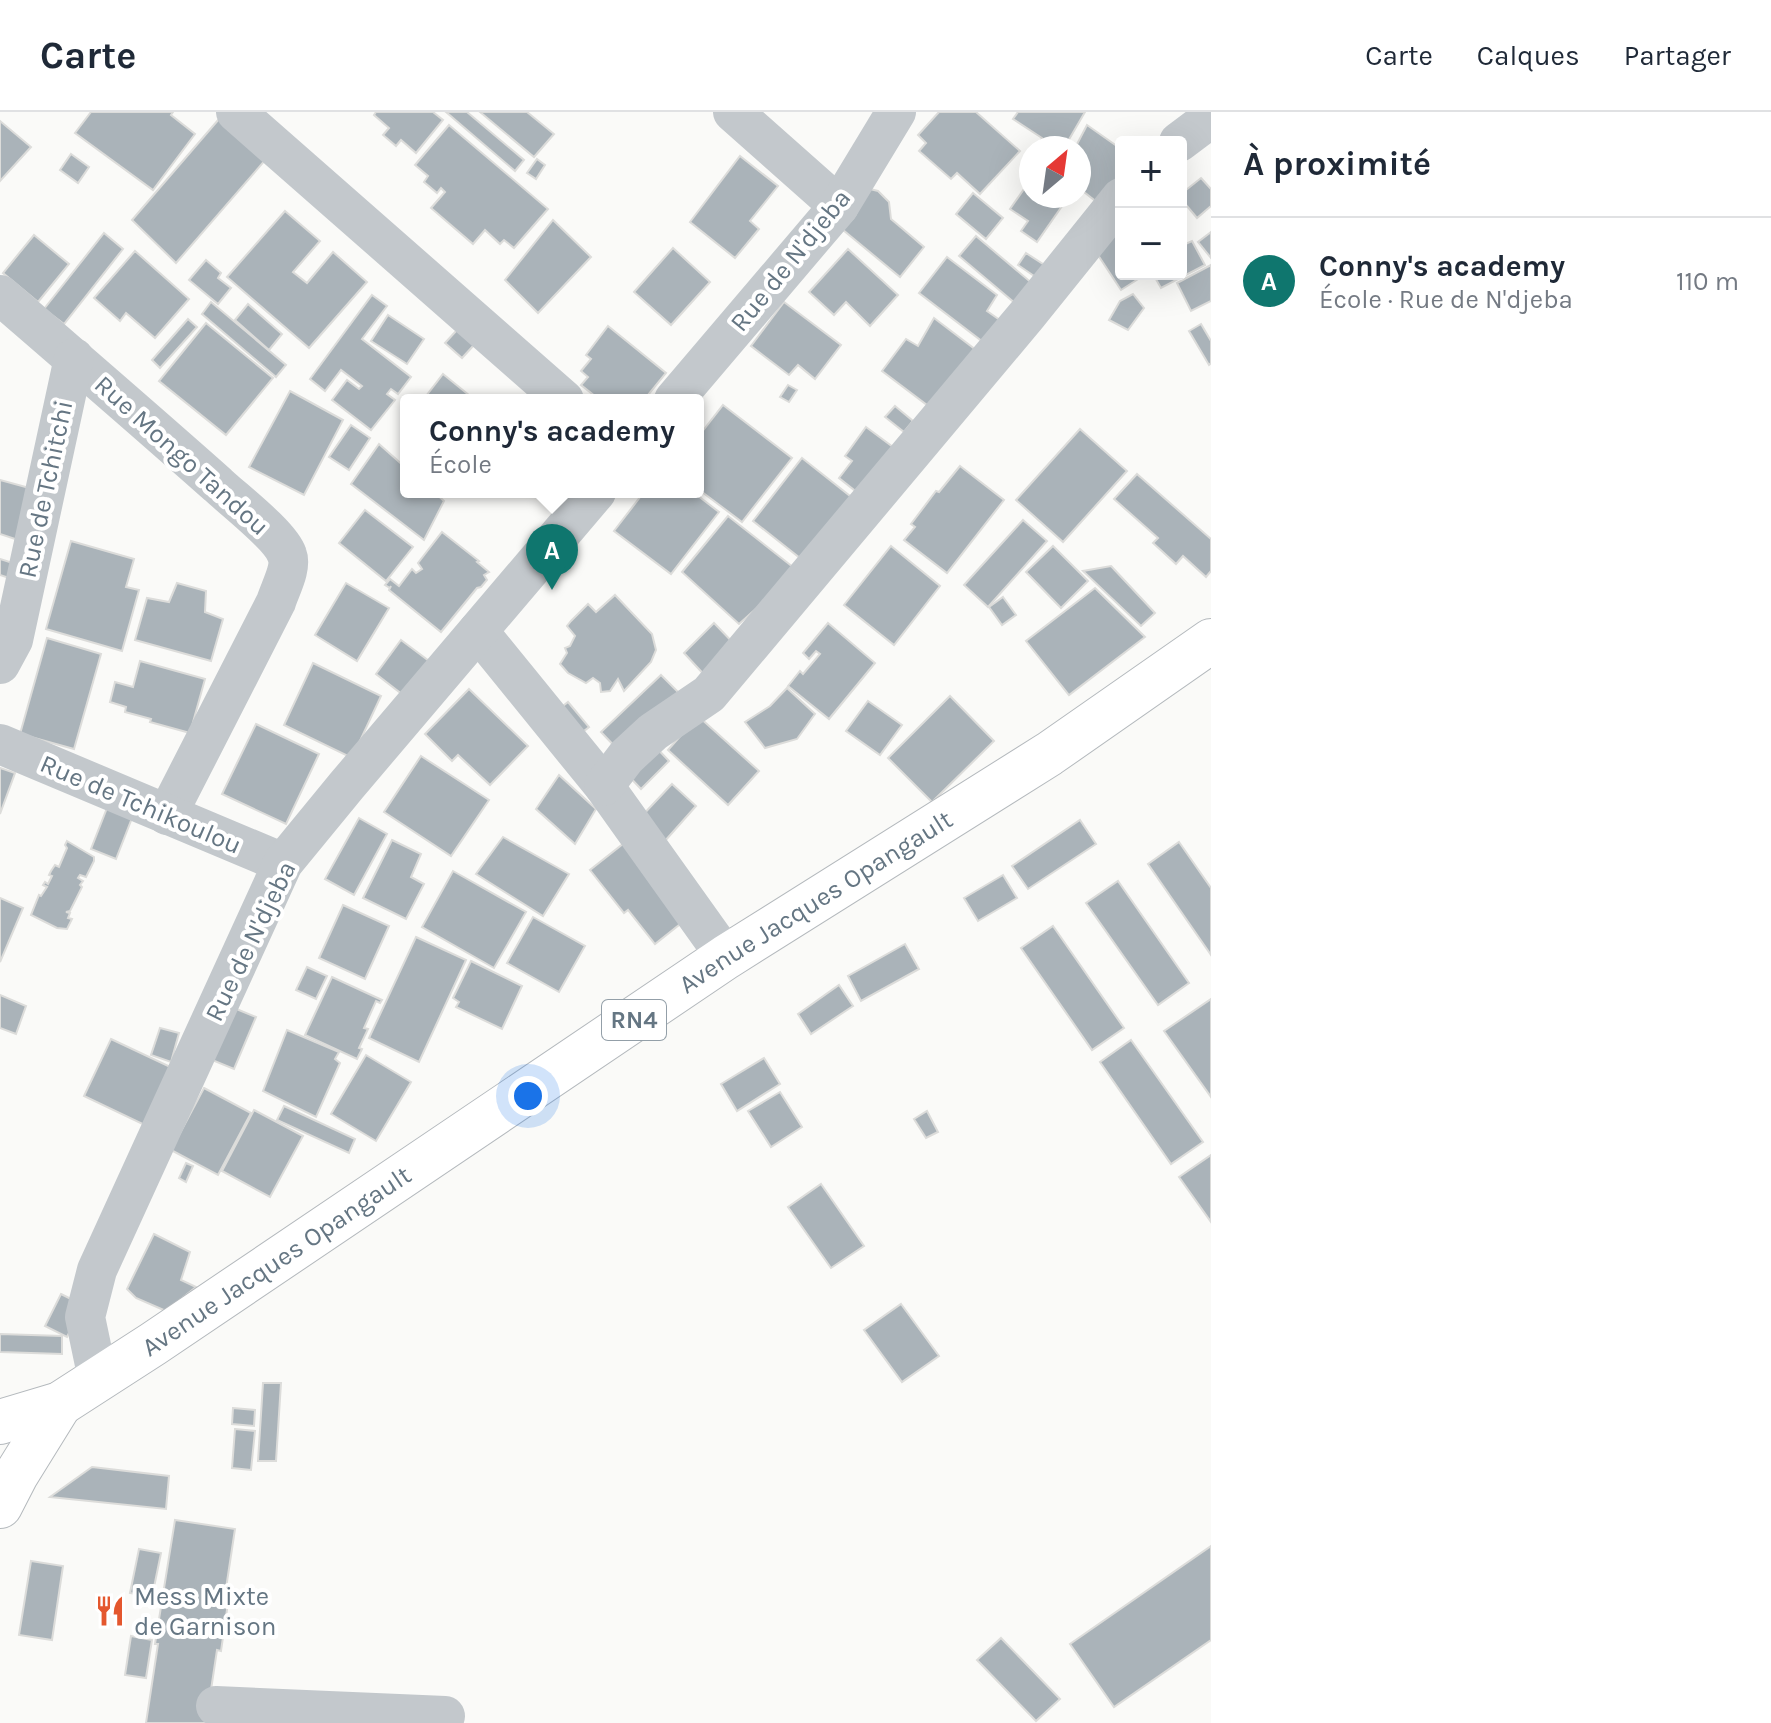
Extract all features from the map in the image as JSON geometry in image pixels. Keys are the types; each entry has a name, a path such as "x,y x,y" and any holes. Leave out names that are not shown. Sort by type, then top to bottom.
{"highway":[{"name":"Avenue Jacques Opangault","path":"60,1404 726,957 1049,754 1211,641"},
{"name":"RN4","path":"0,1422 60,1404"},
{"name":"RN4","path":"0,1506 60,1404"}],"street":[{"path":"236,112 557,394"},
{"path":"733,112 839,206"},
{"name":"Rue de N'djeba","path":"679,394 839,206 896,112"},
{"path":"1187,136 1211,118"},
{"path":"604,786 626,757 653,732 709,694 1115,205"},
{"name":"Rue Mongo Tandou","path":"0,295 264,527 288,555 276,602 167,815"},
{"name":"Rue de Tchitchi","path":"0,664 13,640 74,358"},
{"name":"Rue de N'djeba","path":"98,1379 85,1317 97,1270 283,863 591,498"},
{"path":"478,631 604,786 726,957"},
{"name":"Rue de Tchikoulou","path":"0,744 283,863"},
{"path":"216,1706 445,1716"}],"building":[{"path":"91,112 173,112 171,115 195,134 153,190 75,133"},
{"path":"376,112 433,112 443,120 416,153 401,140 396,146 383,135 389,128 374,115"},
{"path":"446,112 467,112 524,160 515,171"},
{"path":"480,112 527,112 554,134 534,157"},
{"path":"939,112 976,112 1019,152 980,194 957,173 951,179 919,151 926,143 918,135"},
{"path":"1018,112 1085,112 1071,136 1039,136 1013,119"},
{"path":"219,119 267,158 176,263 132,220"},
{"path":"0,121 31,147 0,181"},
{"path":"449,125 548,209 514,248 504,240 500,244 485,230 473,244 431,208 445,192 441,188 437,193 424,182 428,176 415,165"},
{"path":"1087,125 1115,145 1115,182 1098,203 1091,197 1091,136 1081,136"},
{"path":"71,154 89,167 78,183 60,170"},
{"path":"740,156 778,186 750,221 759,229 735,258 690,222"},
{"path":"537,159 545,165 536,179 527,173"},
{"path":"1201,178 1211,189 1211,206 1197,218 1187,206 1187,189"},
{"path":"858,186 878,191 889,202 891,219 924,247 900,277 837,225"},
{"path":"973,193 1003,218 986,239 956,214"},
{"path":"1019,196 1019,208 1061,208 1037,242 1021,231 1028,221 1010,209"},
{"path":"285,211 320,241 293,272 307,283 333,252 367,282 309,348 227,277"},
{"path":"553,220 591,257 538,313 505,280"},
{"path":"1211,232 1211,258 1198,242"},
{"path":"104,233 123,249 64,324 44,309"},
{"path":"34,235 69,264 38,302 3,273"},
{"path":"1115,235 1115,280 1137,280 1121,290 1094,249"},
{"path":"976,236 1033,284 1016,304 959,256"},
{"path":"1192,241 1205,265 1187,274 1187,243"},
{"path":"673,248 710,282 671,325 634,292"},
{"path":"848,249 898,295 870,326 846,302 834,315 809,292"},
{"path":"135,251 189,299 155,338 126,313 120,321 94,298"},
{"path":"1026,253 1046,266 1037,278 1018,265"},
{"path":"947,257 997,295 987,311 1004,323 987,345 919,293"},
{"path":"206,260 221,273 218,278 231,288 218,304 189,280"},
{"path":"1211,265 1211,301 1191,311 1177,283"},
{"path":"1156,280 1176,280 1161,288"},
{"path":"1133,294 1144,308 1128,330 1109,320 1120,301"},
{"path":"372,295 387,306 362,339 411,377 398,394 391,389 387,394 395,400 371,430 332,400 347,380 359,389 362,386 341,370 325,391 310,379"},
{"path":"211,302 286,365 276,377 202,314"},
{"path":"784,302 841,345 815,379 798,365 789,375 751,346"},
{"path":"248,304 282,334 269,350 235,320"},
{"path":"388,315 424,339 407,364 371,341"},
{"path":"934,318 976,350 931,408 882,371 906,339 918,346"},
{"path":"188,319 197,327 160,368 152,360"},
{"path":"206,323 273,378 226,435 159,381"},
{"path":"1201,324 1211,341 1209,365 1189,331"},
{"path":"608,326 666,373 649,394 592,394 581,385 588,377 581,371 591,359 586,355"},
{"path":"457,330 474,345 462,358 445,343"},
{"path":"443,374 468,394 428,394"},
{"path":"788,385 797,390 789,402 780,397"},
{"path":"290,391 343,420 304,495 249,467"},
{"path":"723,405 792,458 742,522 704,494 704,429"},
{"path":"895,406 913,421 904,432 885,417"},
{"path":"351,425 370,438 349,470 329,457"},
{"path":"866,427 897,450 863,497 839,478 852,461 845,456"},
{"path":"1080,429 1127,471 1063,542 1016,500"},
{"path":"379,444 400,463 400,498 441,498 444,501 424,540 351,484"},
{"path":"802,458 855,500 805,562 753,521"},
{"path":"960,466 1004,500 947,573 904,540 915,527 911,524"},
{"path":"1137,474 1211,539 1211,571 1206,577 1183,556 1176,564 1153,543 1158,538 1114,499"},
{"path":"0,480 33,489 18,540 0,534"},
{"path":"639,498 701,498 719,512 671,574 614,531"},
{"path":"365,510 413,547 386,581 339,543"},
{"path":"728,516 798,571 739,624 682,572"},
{"path":"1023,520 1047,541 988,607 964,585"},
{"path":"442,532 489,572 484,575 487,580 441,632 385,585 390,579 399,586 412,569 416,573 422,569 418,563"},
{"path":"71,541 134,559 126,587 139,590 122,651 46,629"},
{"path":"891,546 940,586 894,645 844,605"},
{"path":"1053,546 1088,581 1061,608 1026,572"},
{"path":"0,559 19,565 15,580 0,575"},
{"path":"1111,566 1155,613 1141,626 1083,571"},
{"path":"177,583 206,591 205,612 223,619 211,661 135,640 147,598 169,602"},
{"path":"346,583 389,608 357,661 315,635"},
{"path":"1095,588 1145,637 1069,695 1026,641"},
{"path":"615,595 652,634 656,650 651,662 624,691 618,679 610,691 601,692 600,683 593,678 586,683 568,673 560,664 567,653 565,648 570,646 575,636 567,626 588,604 596,612"},
{"path":"1003,597 1016,615 1002,625 989,607"},
{"path":"714,623 741,651 710,681 684,653"},
{"path":"828,623 875,663 829,719 788,686 820,654 816,651 809,659 803,653"},
{"path":"47,638 101,654 74,749 20,734"},
{"path":"401,640 433,664 407,698 376,674"},
{"path":"140,661 205,679 190,733 150,722 151,719 125,712 126,707 110,702 115,682 133,687"},
{"path":"313,663 381,696 352,758 284,725"},
{"path":"661,675 682,696 622,754 601,732"},
{"path":"787,688 815,714 797,739 765,748 745,722 770,706"},
{"path":"469,689 528,746 490,785 458,755 452,761 425,734"},
{"path":"950,696 994,741 932,802 888,758"},
{"path":"868,701 902,725 880,755 846,731"},
{"path":"568,702 589,727 574,739 553,714"},
{"path":"698,716 759,771 728,805 668,750"},
{"path":"256,724 319,754 286,824 222,794"},
{"path":"651,742 669,761 641,789 623,770"},
{"path":"421,756 489,800 451,856 384,812"},
{"path":"0,768 15,773 0,814"},
{"path":"559,775 596,809 575,844 536,809"},
{"path":"672,784 696,806 664,842 639,819"},
{"path":"107,808 132,818 116,859 91,849"},
{"path":"359,818 387,834 354,895 325,879"},
{"path":"1080,820 1096,844 1028,889 1012,866"},
{"path":"503,837 569,874 543,916 476,874"},
{"path":"392,840 421,854 411,877 424,884 406,919 363,898"},
{"path":"628,840 689,917 655,944 628,910 624,913 590,870"},
{"path":"67,841 94,857 94,861 86,877 80,875 78,878 83,881 82,887 70,911 66,912 72,919 67,929 57,928 31,915 39,895 47,887 43,885 45,882 48,884 52,876 49,875 51,871 55,865 59,867"},
{"path":"1179,842 1211,888 1211,955 1148,864"},
{"path":"453,871 526,912 494,968 422,927"},
{"path":"1003,875 1017,898 978,921 964,898"},
{"path":"1118,881 1189,983 1158,1005 1086,903"},
{"path":"0,898 23,908 0,962"},
{"path":"343,905 389,926 365,979 319,958"},
{"path":"533,917 585,946 559,992 507,963"},
{"path":"1053,926 1124,1028 1092,1050 1021,948"},
{"path":"416,937 466,960 419,1062 369,1038"},
{"path":"905,944 919,969 861,1001 848,976"},
{"path":"471,961 522,986 502,1029 456,1007 459,1002 453,998"},
{"path":"307,967 327,976 316,999 296,990"},
{"path":"332,977 382,1000 380,1003 376,1001 364,1028 368,1029 357,1059 305,1035"},
{"path":"839,985 853,1006 811,1034 798,1014"},
{"path":"0,995 26,1006 16,1034 0,1028"},
{"path":"1211,999 1211,1097 1164,1031"},
{"path":"234,1008 256,1017 234,1069 212,1060"},
{"path":"160,1028 179,1033 171,1062 151,1055"},
{"path":"287,1030 339,1052 335,1059 340,1063 316,1117 263,1091"},
{"path":"111,1039 181,1072 153,1129 84,1096"},
{"path":"1131,1040 1203,1142 1171,1164 1100,1062"},
{"path":"366,1055 411,1082 376,1141 331,1114"},
{"path":"764,1058 780,1084 737,1111 721,1084"},
{"path":"204,1088 251,1113 218,1175 171,1150"},
{"path":"780,1092 802,1127 771,1147 748,1111"},
{"path":"284,1106 355,1139 349,1153 277,1120"},
{"path":"254,1110 303,1136 270,1197 222,1171"},
{"path":"927,1111 938,1132 926,1138 914,1119"},
{"path":"1211,1155 1211,1222 1179,1177"},
{"path":"186,1163 193,1166 186,1182 179,1178"},
{"path":"821,1184 864,1246 831,1268 788,1207"},
{"path":"154,1234 190,1252 181,1280 196,1287 166,1311 136,1298 127,1289"},
{"path":"61,1294 83,1305 67,1337 45,1326"},
{"path":"901,1304 939,1356 902,1382 864,1330"},
{"path":"0,1334 62,1336 62,1354 0,1352"},
{"path":"263,1383 281,1383 276,1461 258,1461"},
{"path":"233,1408 255,1410 254,1426 232,1424"},
{"path":"235,1429 255,1431 251,1470 232,1468"},
{"path":"92,1467 169,1476 166,1509 50,1497"},
{"path":"175,1520 235,1529 225,1595 229,1596 221,1651 217,1650 206,1723 146,1723"},
{"path":"1211,1546 1211,1640 1114,1707 1070,1644"},
{"path":"139,1549 161,1553 152,1597 130,1593"},
{"path":"31,1561 63,1566 52,1640 19,1635"},
{"path":"131,1636 152,1640 146,1678 125,1675"},
{"path":"1001,1638 1060,1699 1036,1721 977,1660"}],"place":[{"name":"Conny's academy","path":"552,590"},
{"name":"Mess Mixte de Garnison","path":"110,1611"}]}
